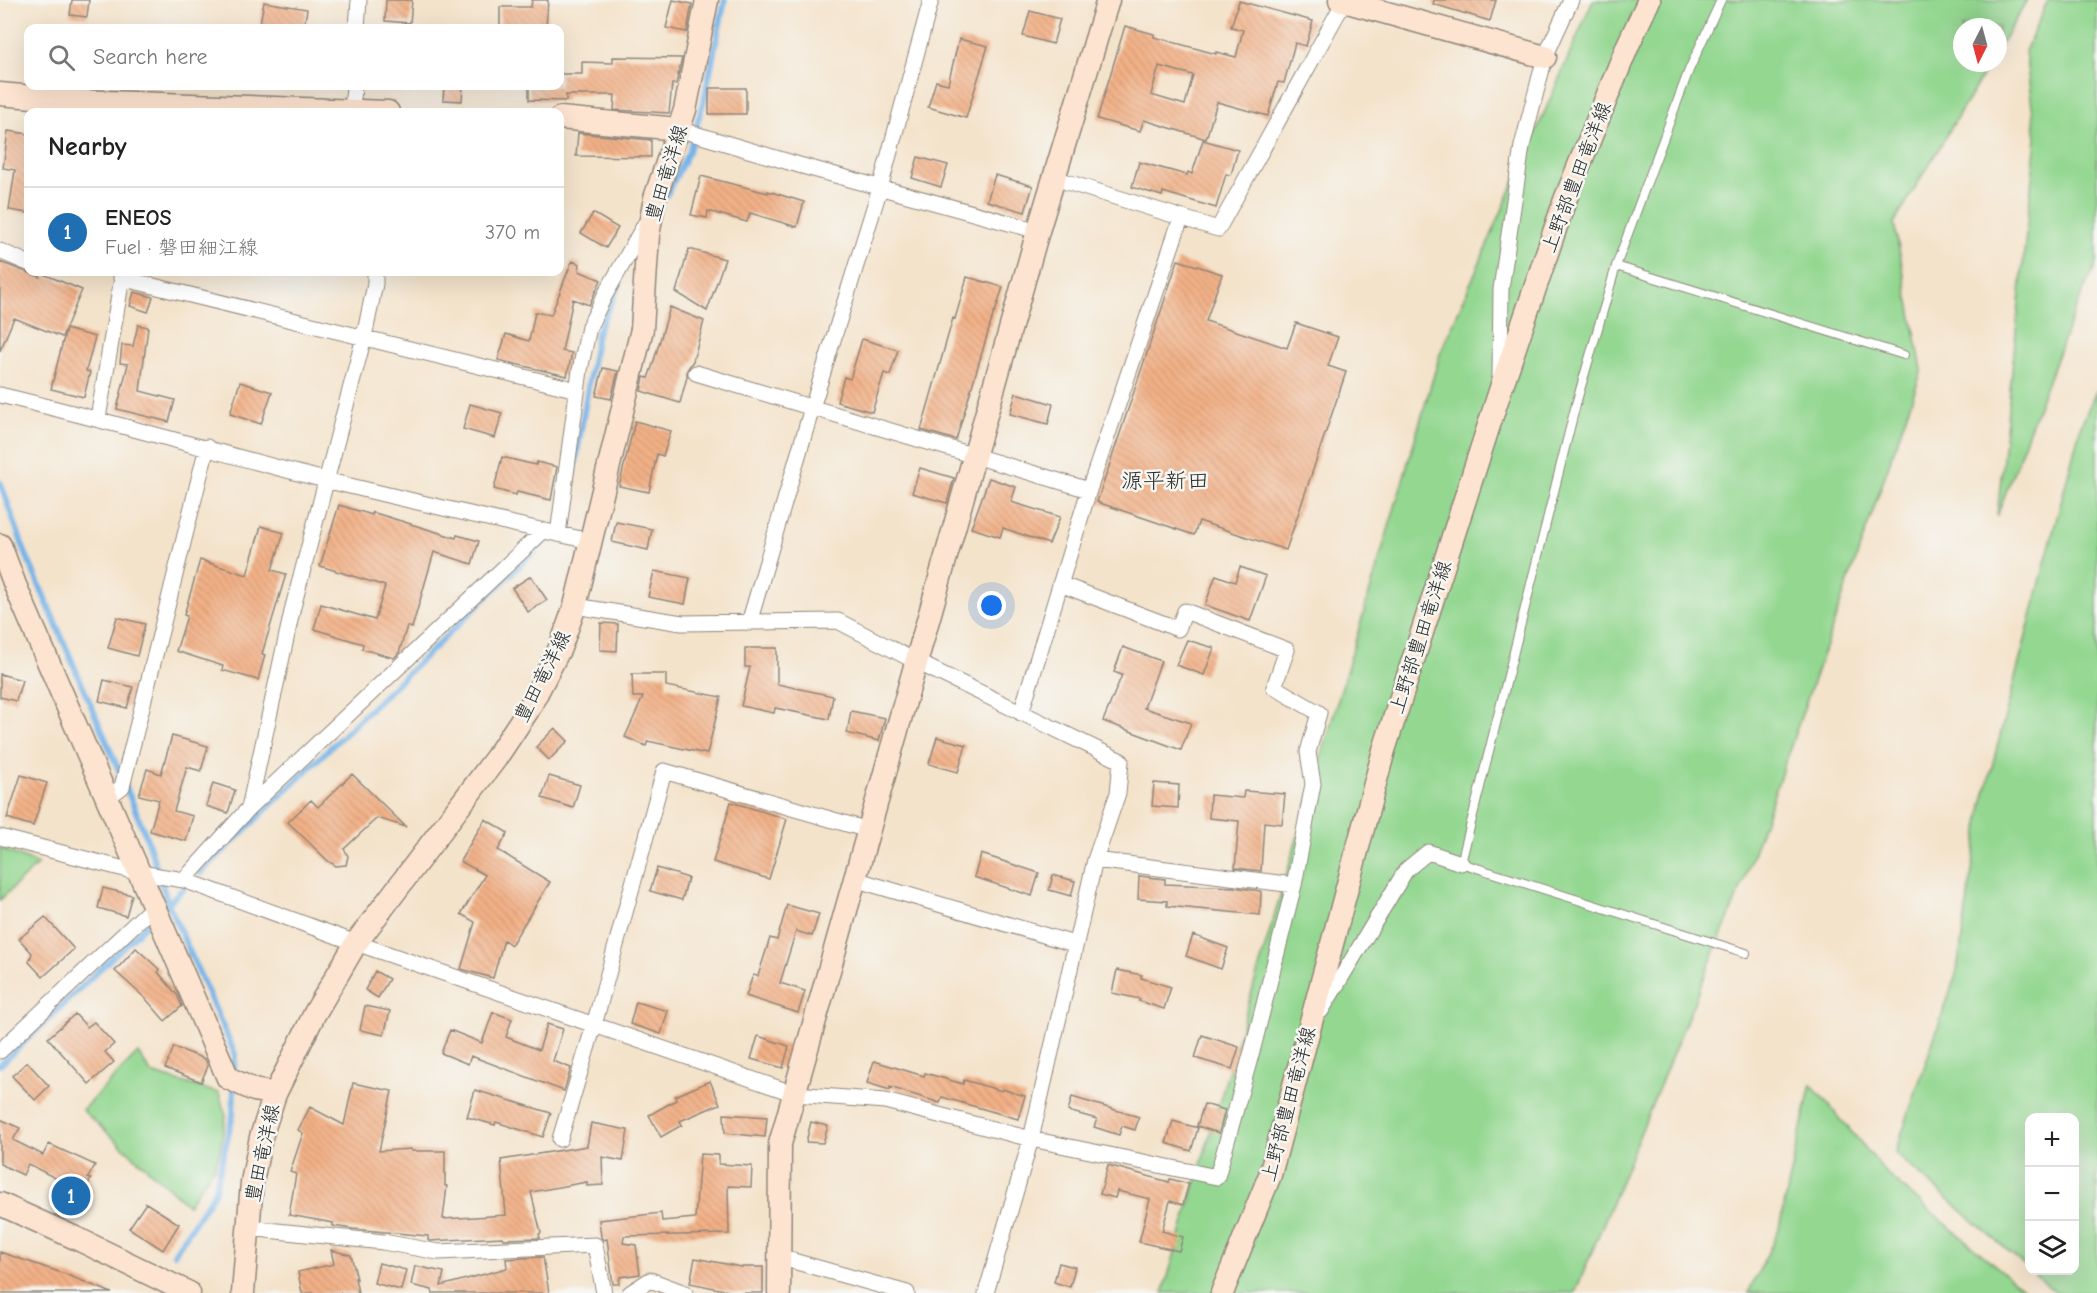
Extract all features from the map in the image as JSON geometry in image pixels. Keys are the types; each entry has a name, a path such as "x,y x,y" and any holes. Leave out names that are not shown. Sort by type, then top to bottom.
{"main road":[{"name":"豊田竜洋線","path":"243,1293 252,1182 261,1137 275,1094 315,1012 356,943 496,758 528,710 560,648 575,606 642,329 648,235 652,213 685,110 707,0"},
{"path":"779,1293 780,1143 1038,231 1108,0"},
{"path":"1343,0 1545,57"},
{"name":"上野部豊田竜洋線","path":"1225,1290 1270,1175 1384,750 1500,391 1565,200 1648,0"},
{"path":"0,94 77,101 270,108"},
{"path":"564,118 678,129"},
{"path":"0,545 15,585 228,1078 254,1090 275,1094"},
{"path":"0,1204 189,1293"}],"street":[{"path":"357,24 359,0"},
{"path":"750,623 812,408 880,188 931,0"},
{"path":"1054,178 1218,229 1343,0"},
{"path":"1500,391 1501,289 1522,146 1545,57 1570,0"},
{"path":"352,108 354,90"},
{"path":"678,129 1038,231"},
{"path":"184,880 249,808 550,533 589,327 652,213"},
{"path":"1021,712 1089,490 1181,218"},
{"path":"0,251 24,261"},
{"path":"98,418 122,276"},
{"path":"126,276 578,390"},
{"path":"249,808 293,607 364,337 375,276"},
{"path":"696,373 1089,490"},
{"path":"0,394 328,480 590,541"},
{"path":"107,798 122,787 207,447"},
{"path":"0,837 140,873 184,880 356,943 795,1094 885,1101 1031,1139 1217,1177 1254,1044 1294,885 1313,784 1308,752 1319,713 1274,687 1287,650 1185,611 1179,629 1060,584"},
{"path":"575,606 682,623 838,621 1121,761 1118,793 1095,860 1031,1139 986,1293"},
{"path":"560,1139 664,771 868,830"},
{"path":"1306,1036 1406,870 1428,852 1461,864"},
{"path":"1095,860 1294,885"},
{"path":"854,879 1074,944"},
{"path":"0,1051 154,906"},
{"path":"248,1228 383,1242 438,1252 596,1245 604,1293"},
{"path":"779,1257 907,1293"},
{"path":"630,1293 650,1280 685,1293"}],"lane":[{"path":"1721,0 1689,70 1616,266 1576,404 1461,864 1746,952"},
{"path":"1616,266 1904,355"}],"green space":[{"path":"1593,0 2027,0 2007,34 2007,18 1953,18 1953,72 1985,72 1894,223 1922,370 1744,880 1575,1293 1163,1293 1440,354"},
{"path":"2048,0 2097,0 2097,262 2073,314 1997,516 2036,138 2025,51"},
{"path":"2097,389 2097,1293 2056,1293 2035,1275 2079,1275 2079,1113 2025,1113 2025,1266 1895,1153 1957,971 1982,805 2081,425"},
{"path":"0,848 38,864 0,900"},
{"path":"138,1053 151,1073 219,1093 226,1116 221,1146 215,1166 188,1205 82,1110"},
{"path":"1811,1084 1889,1176 2028,1293 1748,1293 1778,1232"}],"building":[{"path":"72,0 89,0 87,17 70,15"},
{"path":"386,0 412,0 410,23 385,21"},
{"path":"532,0 548,0 546,24 500,24 500,7 531,7"},
{"path":"673,0 692,4 687,32 666,28"},
{"path":"1434,0 1496,0 1490,21 1433,4"},
{"path":"1239,1 1313,21 1306,46 1295,43 1284,83 1278,82 1268,116 1217,102 1206,139 1144,120 1140,131 1097,119 1125,26 1154,34 1154,37 1216,54 1216,52 1236,57 1243,30 1231,27","holes":["1159,66 1193,75 1185,105 1151,95"]},
{"path":"264,2 307,9 305,24 260,24"},
{"path":"1030,11 1060,19 1053,44 1023,36"},
{"path":"959,39 988,46 966,118 928,107 936,81 948,84"},
{"path":"613,57 682,58 676,84 672,84 669,113 614,110 615,95 566,95 566,101 529,100 529,90 564,90 564,74 582,74 582,62 613,63"},
{"path":"709,88 746,88 746,114 709,114"},
{"path":"444,90 463,90 462,101 443,100"},
{"path":"8,131 24,133 24,212 9,210 15,170 3,168"},
{"path":"578,133 651,140 651,157 576,156"},
{"path":"1203,140 1238,150 1231,175 1226,174 1216,208 1163,192 1162,196 1132,187 1139,162 1187,175 1188,172 1192,174"},
{"path":"918,157 948,165 941,187 912,178"},
{"path":"995,175 1033,186 1025,212 987,201"},
{"path":"701,176 768,193 768,191 804,202 797,227 750,213 747,222 708,211 707,218 691,215"},
{"path":"593,213 618,228 606,248 581,233"},
{"path":"689,249 725,259 707,311 676,292"},
{"path":"1178,260 1222,274 1206,321 1287,348 1296,323 1338,337 1328,366 1346,372 1286,550 1199,521 1194,535 1097,502"},
{"path":"572,261 580,264 579,271 601,280 589,305 573,299 562,351 572,353 567,376 498,360 506,334 529,341 535,312 551,315"},
{"path":"0,262 24,271 24,276 48,276 82,290 62,337 14,318 0,351"},
{"path":"967,277 1003,287 956,440 921,430"},
{"path":"134,292 153,297 148,312 130,306"},
{"path":"670,307 704,321 693,361 687,370 680,403 641,391 644,377 648,378 652,367"},
{"path":"138,325 148,327 140,391 175,400 169,422 117,409 128,364 120,363 122,345 133,346"},
{"path":"66,329 95,337 86,371 90,372 84,397 51,389"},
{"path":"862,339 898,350 890,375 884,373 872,412 837,402 844,377 850,379"},
{"path":"603,368 618,371 611,399 596,396"},
{"path":"240,382 272,392 261,424 230,414"},
{"path":"1016,393 1053,404 1048,424 1010,414"},
{"path":"470,404 502,413 495,438 463,429"},
{"path":"635,421 671,431 663,456 657,454 649,492 619,486"},
{"path":"502,457 557,467 551,500 494,489"},
{"path":"920,468 954,478 947,503 912,493"},
{"path":"989,478 1016,487 1011,502 1060,517 1049,544 1003,528 1000,537 971,528"},
{"path":"339,505 372,515 372,512 456,538 457,535 479,541 472,564 434,552 412,628 407,626 399,653 394,658 362,649 363,644 314,629 321,604 375,620 385,586 320,566"},
{"path":"616,522 652,529 648,550 612,542"},
{"path":"261,526 284,533 272,570 286,574 262,654 265,655 258,680 222,670 223,666 176,651 200,560 247,575"},
{"path":"1240,567 1266,576 1250,621 1205,605 1216,575 1235,582"},
{"path":"654,571 690,578 685,604 648,597"},
{"path":"531,576 547,600 528,612 512,588"},
{"path":"117,617 145,624 137,656 108,648"},
{"path":"601,623 618,624 617,651 600,650"},
{"path":"1187,640 1214,648 1204,675 1176,665"},
{"path":"1123,647 1161,661 1144,708 1191,723 1181,750 1103,721 1122,675 1114,672"},
{"path":"745,648 777,648 777,684 833,696 829,719 775,708 774,713 741,706 750,667 745,667"},
{"path":"0,674 22,680 16,701 0,697"},
{"path":"632,674 666,674 666,686 721,697 707,754 648,741 646,746 625,737 643,697 633,697"},
{"path":"104,680 133,687 127,708 99,701"},
{"path":"851,711 885,718 879,741 847,733"},
{"path":"555,728 568,741 549,760 536,747"},
{"path":"172,736 208,746 201,771 187,767 174,811 193,816 186,841 150,831 159,800 139,795 147,769 161,774"},
{"path":"937,737 966,745 958,772 929,764"},
{"path":"352,774 406,827 377,818 344,849 348,856 346,865 336,866 288,822 311,800 318,807"},
{"path":"21,775 47,783 33,826 7,818"},
{"path":"549,776 580,785 573,808 542,798"},
{"path":"213,783 235,790 228,813 206,806"},
{"path":"1154,783 1179,785 1178,808 1152,806"},
{"path":"1244,791 1285,794 1282,824 1264,822 1261,871 1235,868 1239,821 1209,818 1210,795 1243,798"},
{"path":"731,802 787,819 769,879 713,862"},
{"path":"485,819 508,833 498,850 550,882 511,945 504,940 493,978 461,969 475,922 461,914 485,875 460,861"},
{"path":"981,854 1039,873 1032,896 974,877"},
{"path":"657,868 688,878 682,900 650,891"},
{"path":"1053,875 1075,881 1071,896 1049,890"},
{"path":"1139,876 1165,879 1165,884 1234,887 1260,891 1260,915 1167,906 1167,901 1138,899"},
{"path":"103,888 132,895 126,916 98,908"},
{"path":"787,905 819,914 812,936 796,931 780,983 805,991 798,1013 746,996 753,975 758,976 770,938 777,940"},
{"path":"45,917 74,949 43,977 29,962 32,953 19,939"},
{"path":"1193,935 1228,948 1221,969 1186,956"},
{"path":"136,948 160,970 158,972 177,995 182,1006 165,1021 146,999 115,971"},
{"path":"1117,970 1142,975 1141,978 1171,987 1164,1009 1139,1001 1140,999 1112,993"},
{"path":"375,971 389,979 378,998 365,990"},
{"path":"636,1002 668,1011 661,1034 630,1024"},
{"path":"365,1006 390,1011 384,1035 360,1030"},
{"path":"493,1012 512,1019 506,1037 539,1050 547,1024 563,1029 553,1061 571,1068 564,1091 471,1056 468,1064 441,1053 450,1030 482,1043"},
{"path":"75,1014 87,1027 94,1022 114,1044 105,1052 114,1062 89,1084 48,1038"},
{"path":"1202,1035 1239,1047 1232,1069 1195,1058"},
{"path":"758,1036 789,1046 783,1068 751,1059"},
{"path":"174,1047 205,1059 208,1066 201,1082 165,1068"},
{"path":"874,1061 924,1076 925,1073 963,1084 964,1080 1025,1096 1018,1119 942,1097 940,1103 890,1087 890,1090 867,1083"},
{"path":"27,1062 49,1086 35,1100 12,1076"},
{"path":"710,1081 720,1104 680,1121 682,1125 661,1137 649,1115 676,1100 675,1096"},
{"path":"353,1083 392,1091 379,1151 411,1149 411,1151 445,1151 445,1186 447,1186 443,1219 506,1215 501,1160 587,1146 591,1123 628,1130 623,1161 602,1157 603,1185 587,1186 587,1182 531,1192 541,1233 540,1238 503,1239 502,1237 430,1241 428,1236 333,1226 333,1223 289,1215 296,1174 290,1172 303,1133 298,1130 310,1107 344,1125"},
{"path":"475,1090 551,1113 543,1137 496,1122 495,1125 467,1117"},
{"path":"1072,1097 1139,1117 1135,1130 1122,1126 1119,1135 1094,1127 1097,1119 1068,1111"},
{"path":"1204,1104 1225,1110 1219,1133 1197,1126"},
{"path":"724,1114 767,1117 765,1137 725,1133"},
{"path":"0,1119 20,1128 13,1140 43,1155 49,1144 95,1165 88,1178 91,1179 87,1186 93,1189 81,1213 54,1200 63,1182 28,1164 23,1175 0,1164"},
{"path":"1173,1121 1198,1128 1191,1151 1166,1143"},
{"path":"811,1122 828,1126 823,1143 806,1142"},
{"path":"700,1154 719,1155 719,1164 752,1166 751,1187 728,1186 729,1234 624,1236 623,1243 636,1245 640,1274 620,1277 619,1284 613,1284 607,1239 603,1240 601,1237 599,1220 661,1213 662,1221 695,1218"},
{"path":"1108,1165 1169,1182 1170,1179 1189,1184 1183,1205 1170,1201 1162,1231 1183,1237 1179,1251 1139,1242 1150,1199 1117,1191 1115,1198 1100,1194"},
{"path":"146,1203 179,1224 163,1250 129,1228"},
{"path":"331,1250 351,1255 358,1293 302,1293 298,1272 334,1264"},
{"path":"0,1252 65,1274 112,1293 0,1293"},
{"path":"543,1257 549,1293 433,1293 432,1290 411,1285 415,1266 444,1272 441,1286 507,1268 506,1259"},
{"path":"695,1258 741,1267 763,1267 763,1293 738,1293 690,1283"},
{"path":"379,1263 406,1270 401,1290 374,1283"},
{"path":"1059,1263 1075,1267 1070,1287 1054,1282"}],"waterway":[{"path":"666,196 689,151 704,100 725,0"},
{"path":"572,484 597,333 620,282"},
{"path":"0,482 25,552 121,775"},
{"path":"200,873 543,543 550,533"},
{"path":"125,785 146,836 168,903 235,1054 234,1071"},
{"path":"161,910 188,884"},
{"path":"0,1065 154,917"},
{"path":"174,1254 214,1193 233,1115 234,1087"}],"place":[{"name":"ENEOS","path":"71,1196"}],"district":[{"name":"源平新田","path":"1165,480"}]}
